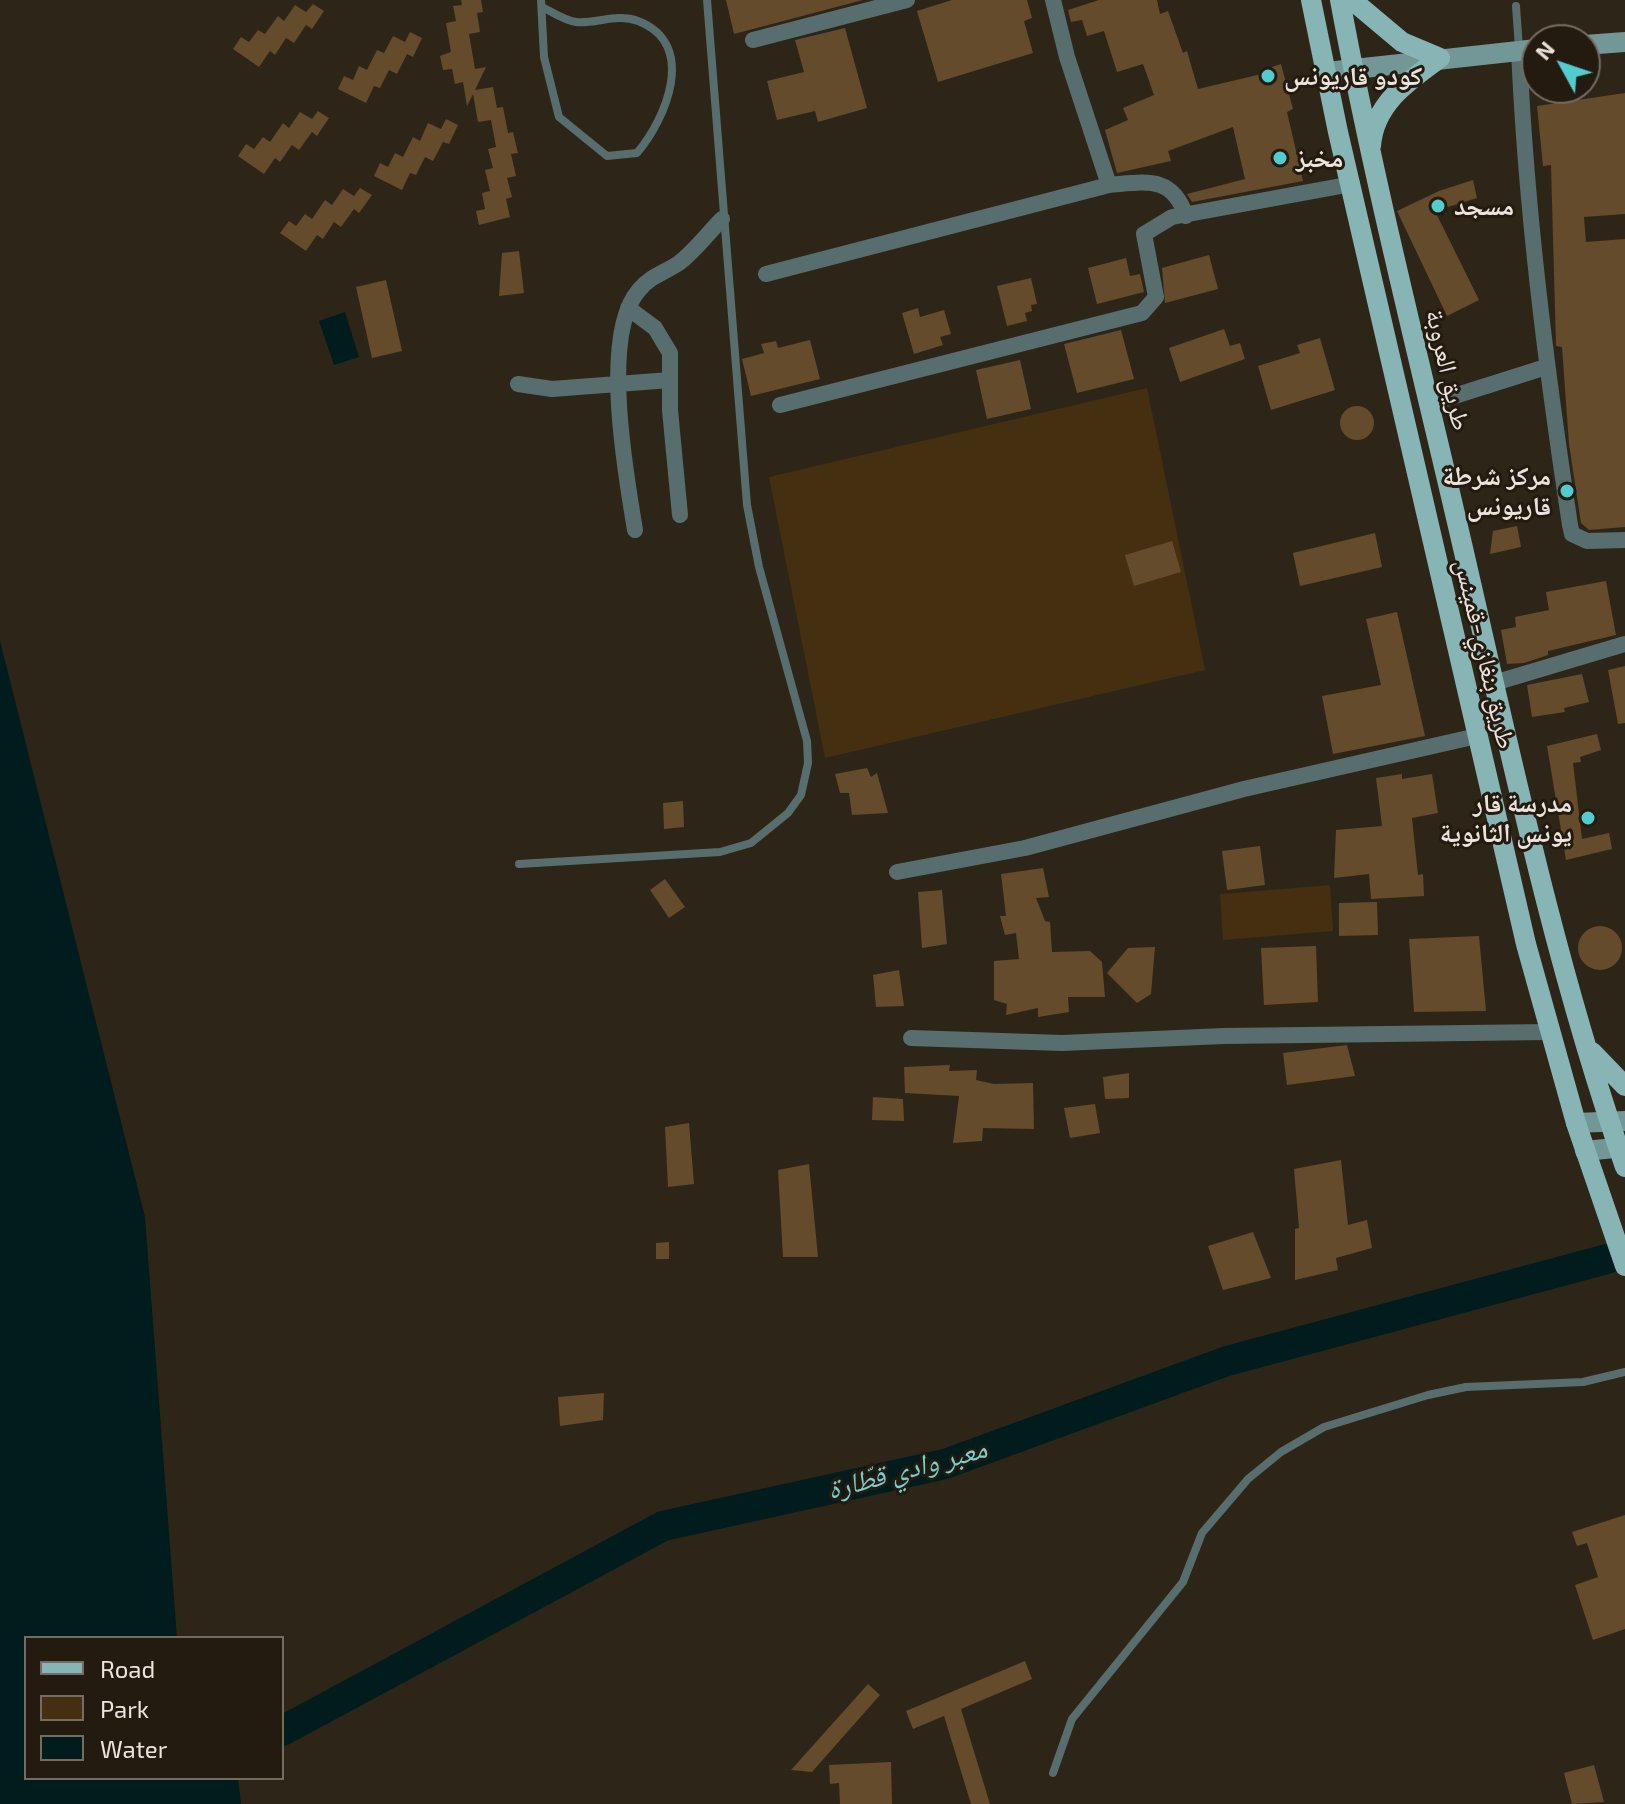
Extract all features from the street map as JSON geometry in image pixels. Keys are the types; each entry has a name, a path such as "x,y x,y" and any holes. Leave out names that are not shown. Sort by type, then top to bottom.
{"main road":[{"name":"طريق بنغازي-قمينس","path":"1311,0 1477,736 1549,1032 1585,1151 1625,1266"},
{"name":"طريق العروبة","path":"1340,0 1371,156 1494,683 1582,1036 1618,1121 1625,1167"},
{"path":"1352,0 1388,32 1418,51 1440,58"},
{"path":"1371,156 1372,131 1390,99 1440,58"},
{"path":"1582,1036 1599,1061 1625,1086"}],"street":[{"path":"753,40 907,0"},
{"path":"1053,0 1067,57 1109,185"},
{"path":"1601,44 1625,42"},
{"path":"1327,72 1521,51"},
{"path":"1527,104 1525,176 1546,367 1572,534 1587,541 1625,540"},
{"path":"766,274 1109,185 1142,183 1163,186 1179,196 1186,216"},
{"path":"780,405 1142,313 1156,297 1144,234 1172,217 1352,184"},
{"path":"635,530 621,447 624,316 637,292 650,279 680,262 722,219"},
{"path":"628,308 655,328 670,353 680,515"},
{"path":"1429,404 1546,367"},
{"path":"518,384 552,389 670,380"},
{"path":"1494,683 1625,644"},
{"path":"897,872 1025,848 1244,789 1477,736"},
{"path":"911,1038 1062,1043 1224,1036 1549,1032"},
{"path":"1576,1123 1618,1121"},
{"path":"1585,1151 1622,1147"}],"lane":[{"path":"519,864 720,852 751,843 772,828 801,795 806,778 807,741 759,567 747,505 707,0"},
{"path":"542,4 575,22 604,18 638,21 664,41 674,83 663,115 637,153 607,156 559,117 544,57 542,4"},
{"path":"1516,6 1521,24"},
{"path":"1053,1773 1072,1719 1083,1701 1118,1667 1171,1601 1183,1582 1202,1533 1248,1479 1281,1452 1324,1427 1428,1395 1466,1387 1583,1382 1625,1372"}],"green space":[{"path":"1147,388 1205,670 825,758 769,477"},
{"path":"1330,885 1333,931 1223,940 1220,894"}],"water":[{"path":"345,312 359,357 334,365 319,321"},
{"path":"0,641 145,1217 177,1636 24,1636 24,1780 238,1780 241,1804 0,1804"}],"building":[{"path":"461,0 481,0 483,12 477,13 480,32 469,34 475,69 486,67 475,90 493,87 497,108 503,107 508,133 513,132 518,153 511,154 516,176 507,178 512,197 506,199 510,217 479,225 476,211 485,209 482,193 490,191 485,170 493,168 488,149 496,147 491,120 478,122 473,94 467,106 463,82 455,84 452,69 443,70 440,56 451,52 446,23 456,21 453,6 462,5"},
{"path":"726,0 863,0 734,34"},
{"path":"952,0 1027,0 1032,18 1024,21 1033,53 938,82 917,11"},
{"path":"1099,0 1157,0 1160,14 1168,11 1183,53 1187,51 1198,89 1270,72 1269,68 1281,64 1293,109 1287,112 1303,181 1192,202 1187,194 1245,179 1233,127 1168,151 1171,161 1117,173 1105,130 1128,120 1123,108 1154,95 1143,64 1117,72 1104,31 1087,36 1082,20 1071,22 1068,10"},
{"path":"313,4 324,11 312,29 306,25 294,43 286,38 275,55 270,51 259,67 233,49 241,37 249,42 258,30 265,34 278,16 284,21 295,5 306,12"},
{"path":"845,28 867,108 818,122 815,111 777,120 767,81 804,72 795,40"},
{"path":"410,32 422,38 413,57 407,54 397,74 389,70 380,88 374,86 366,103 338,89 344,76 353,80 359,66 367,70 377,50 384,53 393,36 405,42"},
{"path":"1625,93 1625,214 1584,217 1586,242 1625,239 1625,527 1589,530 1581,523 1569,444 1562,347 1556,346 1551,165 1543,166 1537,106 1601,104 1601,97"},
{"path":"318,111 329,118 317,136 312,132 299,150 292,145 280,162 275,158 264,174 238,156 246,144 254,149 263,137 270,142 283,123 289,128 300,112 312,119"},
{"path":"446,119 458,125 449,144 443,142 433,161 425,157 416,175 410,173 402,190 374,176 380,163 388,167 395,153 403,157 413,137 420,141 428,123 441,129"},
{"path":"1473,180 1477,198 1435,211 1479,300 1447,316 1397,211 1439,191"},
{"path":"360,188 372,195 359,213 354,209 341,227 334,222 323,239 317,235 306,251 280,233 289,221 296,226 305,214 312,219 325,200 332,205 343,189 354,196"},
{"path":"519,251 524,293 499,296 502,253"},
{"path":"1209,255 1218,289 1165,303 1162,268"},
{"path":"1126,258 1130,276 1140,274 1144,292 1097,304 1088,268"},
{"path":"1031,278 1037,304 1031,305 1032,311 1025,313 1027,321 1007,326 997,286"},
{"path":"386,280 402,351 372,358 356,287"},
{"path":"918,308 920,317 944,310 951,334 940,337 943,345 914,354 902,313"},
{"path":"1224,329 1230,346 1240,343 1245,359 1180,382 1169,348"},
{"path":"1121,330 1134,379 1077,393 1064,344"},
{"path":"1320,338 1335,390 1271,410 1258,366 1300,353 1297,345"},
{"path":"810,340 820,379 751,396 742,359 764,353 761,344 776,341 778,348"},
{"path":"1020,360 1031,409 987,419 976,370"},
{"path":"1357,406 1369,411 1374,423 1369,435 1357,440 1345,435 1340,423 1345,411"},
{"path":"1517,526 1521,547 1490,554 1493,531"},
{"path":"1375,533 1382,567 1300,586 1293,553"},
{"path":"1172,541 1181,572 1134,586 1125,555"},
{"path":"1606,581 1616,635 1548,651 1548,655 1524,663 1507,664 1501,630 1516,627 1515,617 1549,610 1546,592"},
{"path":"1397,612 1425,736 1333,754 1322,696 1381,685 1366,619"},
{"path":"1625,666 1625,723 1618,724 1608,670"},
{"path":"1582,674 1589,702 1564,708 1565,712 1532,717 1527,685"},
{"path":"1597,734 1601,750 1580,757 1581,762 1573,763 1582,839 1609,833 1612,849 1566,860 1547,746"},
{"path":"867,768 871,777 877,773 888,813 852,815 849,793 840,793 835,774"},
{"path":"1402,774 1402,779 1432,774 1438,813 1412,818 1418,875 1423,874 1424,896 1371,899 1369,874 1334,878 1336,830 1382,826 1376,778"},
{"path":"683,801 684,827 664,829 663,803"},
{"path":"1260,846 1265,885 1227,890 1222,851"},
{"path":"1043,868 1049,897 1036,898 1045,921 1050,922 1052,952 1090,951 1102,962 1105,997 1068,997 1069,1012 1038,1017 1038,1008 1006,1015 1007,1004 994,1000 994,961 1019,959 1016,933 1005,935 1000,916 1006,916 1001,874"},
{"path":"665,879 685,907 669,918 650,890"},
{"path":"942,890 947,944 922,948 918,892"},
{"path":"1377,902 1378,935 1339,936 1339,903"},
{"path":"1600,926 1616,932 1622,948 1616,964 1600,970 1584,964 1578,948 1584,932"},
{"path":"1479,936 1486,1011 1414,1012 1409,939"},
{"path":"1316,946 1318,1002 1264,1005 1261,948"},
{"path":"1155,947 1151,994 1137,1003 1107,973 1128,948"},
{"path":"899,970 904,1006 876,1007 873,975"},
{"path":"1347,1045 1355,1076 1287,1085 1283,1053"},
{"path":"950,1065 949,1071 977,1070 976,1080 994,1084 1033,1083 1034,1129 983,1128 982,1141 953,1143 959,1096 905,1093 904,1067"},
{"path":"1129,1073 1129,1098 1105,1099 1103,1077"},
{"path":"873,1097 903,1099 904,1121 872,1120"},
{"path":"1095,1104 1100,1133 1070,1138 1064,1108"},
{"path":"689,1123 694,1184 668,1187 665,1127"},
{"path":"1341,1160 1348,1225 1367,1220 1372,1248 1336,1258 1338,1270 1295,1280 1295,1229 1299,1228 1294,1169"},
{"path":"809,1164 818,1257 783,1257 778,1170"},
{"path":"1253,1232 1271,1278 1223,1290 1208,1246"},
{"path":"669,1242 669,1259 656,1259 656,1243"},
{"path":"604,1393 603,1420 560,1426 558,1397"},
{"path":"1625,1515 1625,1629 1593,1640 1575,1585 1598,1577 1587,1543 1577,1546 1572,1532"},
{"path":"1025,1661 1032,1679 961,1709 990,1804 971,1804 944,1716 913,1729 906,1711"},
{"path":"868,1684 880,1695 812,1772 791,1770"},
{"path":"891,1762 892,1804 840,1804 839,1783 830,1784 829,1765"},
{"path":"1594,1765 1604,1802 1572,1804 1564,1773"}],"waterway":[{"name":"معبر وادي قطّارة","path":"284,1730 663,1526 945,1464 1227,1361 1607,1259"}],"place":[{"name":"كودو قاريونس","path":"1268,76"},
{"name":"مخبز","path":"1280,158"},
{"name":"مسجد","path":"1438,206"},
{"name":"مركز شرطة قاريونس","path":"1567,491"},
{"name":"مدرسة قار يونس الثانوية","path":"1588,818"}]}
